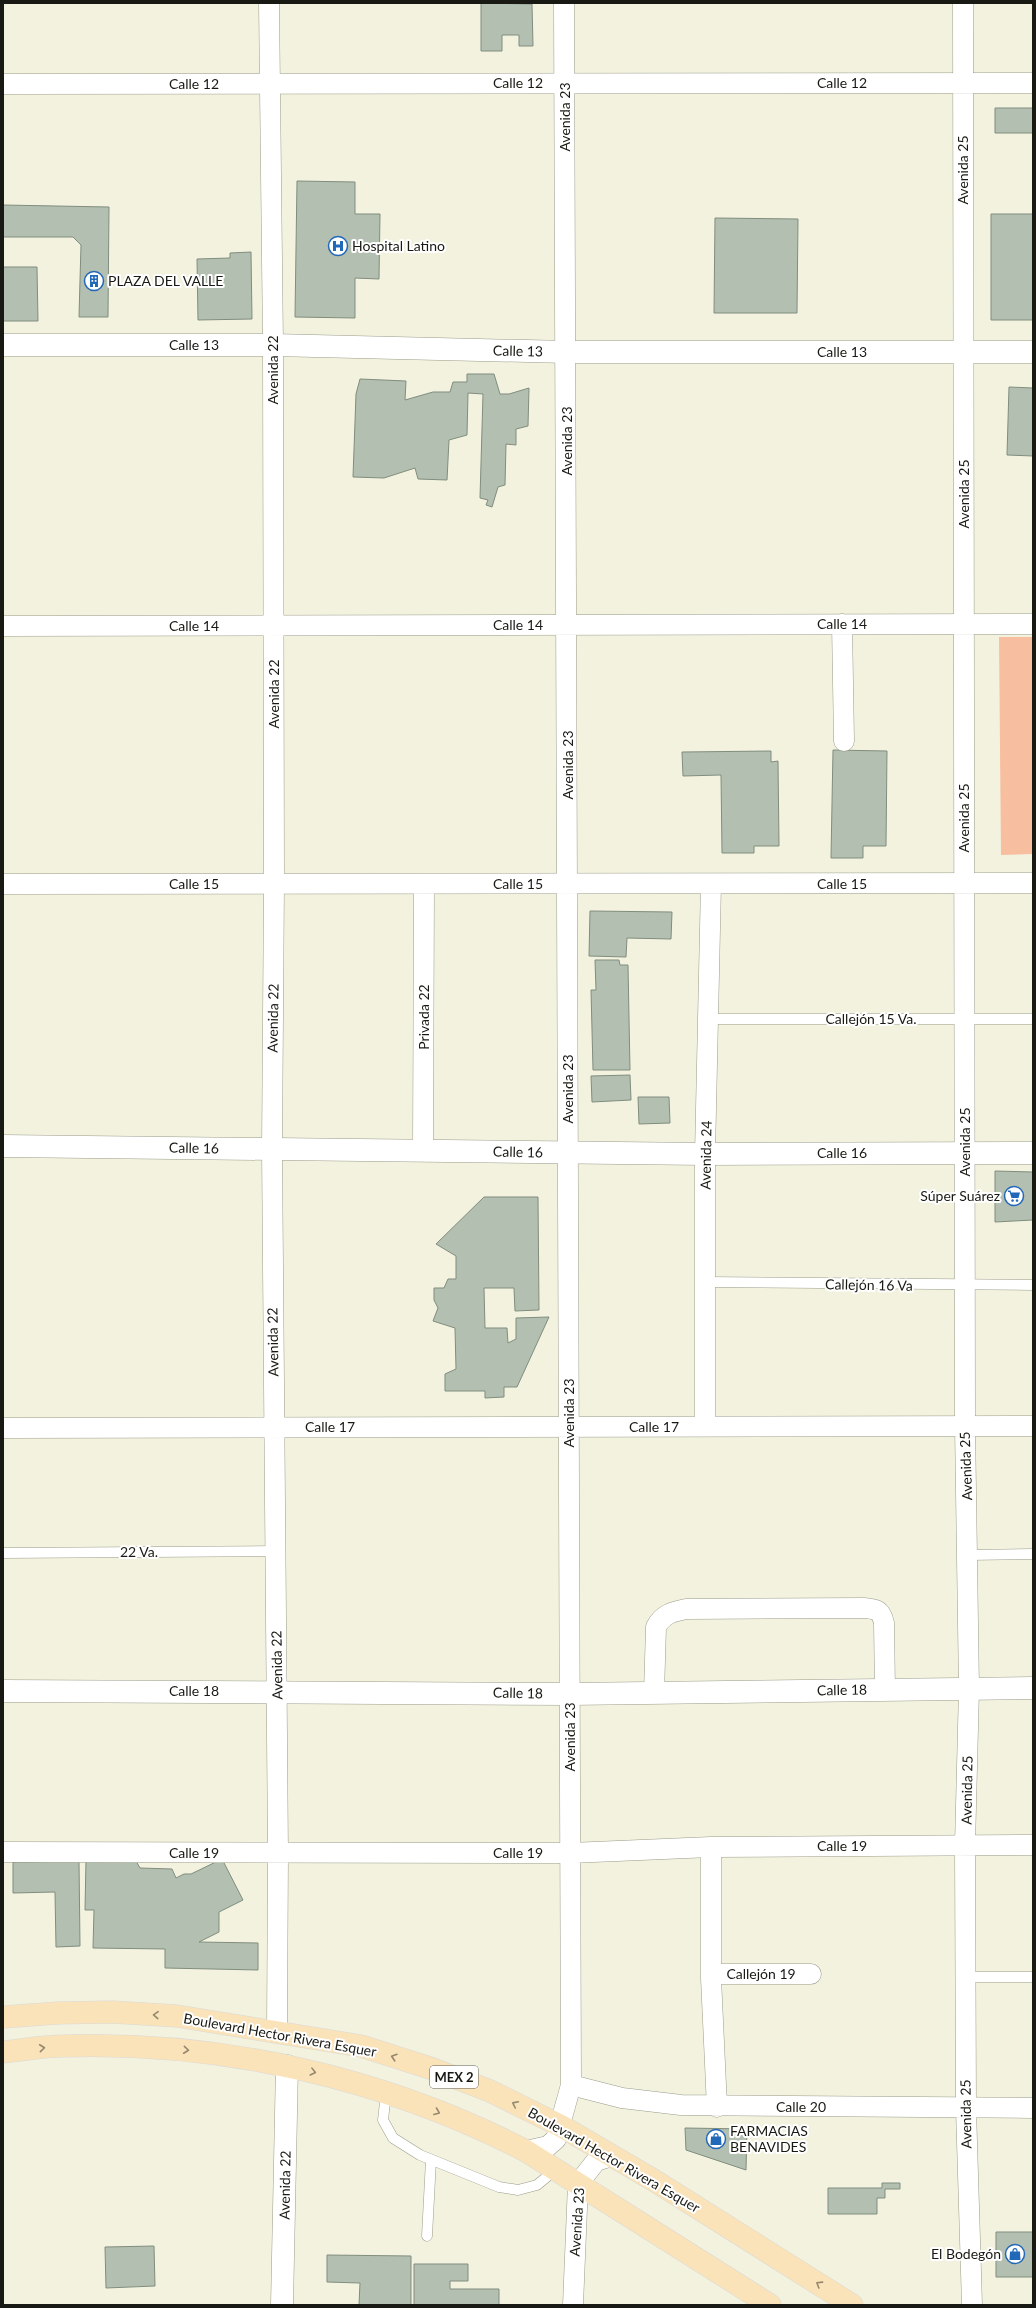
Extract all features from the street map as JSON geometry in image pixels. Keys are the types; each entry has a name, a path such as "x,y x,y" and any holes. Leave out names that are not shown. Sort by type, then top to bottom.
{"main road":[{"name":"Boulevard Hector Rivera Esquer","path":"3,2017 58,2013 112,2012 177,2016 361,2046 433,2069 490,2091 561,2126 852,2305"},
{"name":"Boulevard Hector Rivera Esquer","path":"3,2052 62,2046 130,2046 186,2050 288,2066 386,2093 494,2135 526,2151 770,2305"}],"street":[{"name":"Avenida 22","path":"269,3 273,345 274,884 272,1149 278,1853 277,2032"},
{"name":"Avenida 23","path":"526,2151 548,2146 556,2139 561,2126 571,2084 568,625 564,3"},
{"name":"Avenida 25","path":"963,3 964,1153 965,1426 969,1688 965,1845 966,2109 972,2305"},
{"name":"Calle 12","path":"3,84 1033,83"},
{"name":"Calle 13","path":"3,345 273,345 567,352 1033,352"},
{"path":"842,624 844,741"},
{"name":"Calle 14","path":"3,626 1033,624"},
{"name":"Calle 15","path":"3,884 1033,884"},
{"name":"Privada 22","path":"423,1150 424,884"},
{"name":"Avenida 24","path":"705,1426 705,1154 711,884"},
{"name":"Calle 16","path":"3,1146 705,1154 1033,1153"},
{"name":"Calle 17","path":"3,1428 1033,1426"},
{"path":"654,1693 656,1627 660,1620 669,1612 686,1609 864,1608 877,1610 882,1613 884,1623 885,1690"},
{"name":"Calle 18","path":"3,1691 277,1691 570,1694 1033,1688"},
{"name":"Calle 19","path":"3,1852 570,1852 711,1847 1033,1845"},
{"path":"711,1847 711,1974 718,2107"},
{"name":"Callejón 19","path":"711,1974 811,1974"},
{"name":"Avenida 22","path":"282,2305 288,2066"},
{"name":"Calle 20","path":"571,2084 622,2098 681,2105 718,2107 966,2109 1033,2108"},
{"name":"Avenida 23","path":"573,2305 578,2184 596,2160 612,2156"}],"lane":[{"name":"Callejón 15 Va.","path":"708,1019 1033,1019"},
{"name":"Callejón 16 Va","path":"705,1282 965,1286 1033,1285"},
{"name":"22 Va.","path":"3,1553 275,1551"},
{"path":"968,1555 1033,1554"},
{"path":"966,1977 1033,1977"},
{"path":"386,2093 383,2120 393,2138 420,2156 499,2187 518,2190 537,2185 555,2170"},
{"path":"427,2236 431,2160"}],"shaded area":[{"path":"999,637 1033,637 1033,854 1001,855"}],"building":[{"path":"481,3 532,4 533,46 519,46 519,35 502,35 502,51 481,51"},
{"path":"995,108 1033,108 1033,133 995,133"},
{"name":"Hospital Latino","path":"297,181 355,182 355,214 380,214 379,279 355,278 355,318 295,317"},
{"name":"PLAZA DEL VALLE","path":"3,205 109,207 108,317 79,317 81,245 73,237 3,237"},
{"path":"991,214 1033,214 1033,320 991,320"},
{"path":"715,218 798,219 797,313 714,313"},
{"path":"251,252 252,319 198,320 197,259 230,258 230,253"},
{"path":"3,267 37,267 38,321 3,321"},
{"path":"467,374 494,374 500,394 509,394 529,388 528,426 516,429 516,445 506,444 505,485 498,487 492,507 486,505 488,500 480,498 483,394 468,393 467,435 449,440 447,480 418,479 415,468 384,478 353,477 356,394 360,379 406,381 405,400 433,392 450,392 453,382 467,382"},
{"path":"1009,387 1033,388 1033,456 1007,455"},
{"path":"833,750 887,751 886,846 863,846 863,858 831,858"},
{"path":"771,751 771,762 778,761 779,846 754,846 754,853 722,853 721,775 683,776 682,752"},
{"path":"590,911 672,912 671,939 627,938 626,957 589,956"},
{"path":"595,960 619,960 620,965 628,965 630,1070 593,1070 591,990 596,990"},
{"path":"630,1075 631,1100 592,1102 591,1076"},
{"path":"638,1097 669,1097 670,1123 639,1124"},
{"name":"Súper Suárez","path":"995,1171 1033,1172 1033,1220 995,1222"},
{"path":"484,1197 538,1197 539,1310 515,1311 514,1288 484,1288 485,1328 507,1328 508,1343 516,1339 516,1318 549,1317 517,1387 504,1387 504,1397 485,1398 485,1391 445,1391 445,1374 456,1369 455,1328 433,1321 438,1308 434,1300 434,1288 444,1288 448,1279 456,1279 456,1256 436,1244"},
{"path":"222,1859 243,1900 219,1912 219,1932 199,1942 258,1943 258,1970 165,1968 165,1949 93,1948 94,1910 85,1910 86,1860 136,1861 140,1868 172,1869 176,1878 184,1874 191,1874"},
{"path":"79,1861 80,1946 56,1947 55,1892 13,1893 13,1862"},
{"name":"FARMACIAS BENAVIDES","path":"685,2128 747,2129 746,2170 686,2150"},
{"path":"882,2183 900,2183 900,2189 885,2189 885,2198 877,2198 877,2214 828,2214 828,2188 882,2188"},
{"name":"El Bodegón","path":"996,2232 1033,2232 1033,2277 996,2277"},
{"path":"154,2246 155,2286 106,2288 105,2247"},
{"path":"327,2255 411,2256 411,2305 359,2305 360,2283 327,2282"},
{"path":"414,2264 468,2264 468,2281 450,2281 450,2289 499,2289 499,2305 414,2305"}],"place":[{"name":"Hospital Latino","path":"338,246"},
{"name":"PLAZA DEL VALLE","path":"94,281"},
{"name":"Súper Suárez","path":"1014,1196"},
{"name":"FARMACIAS BENAVIDES","path":"716,2139"},
{"name":"El Bodegón","path":"1015,2254"}]}
